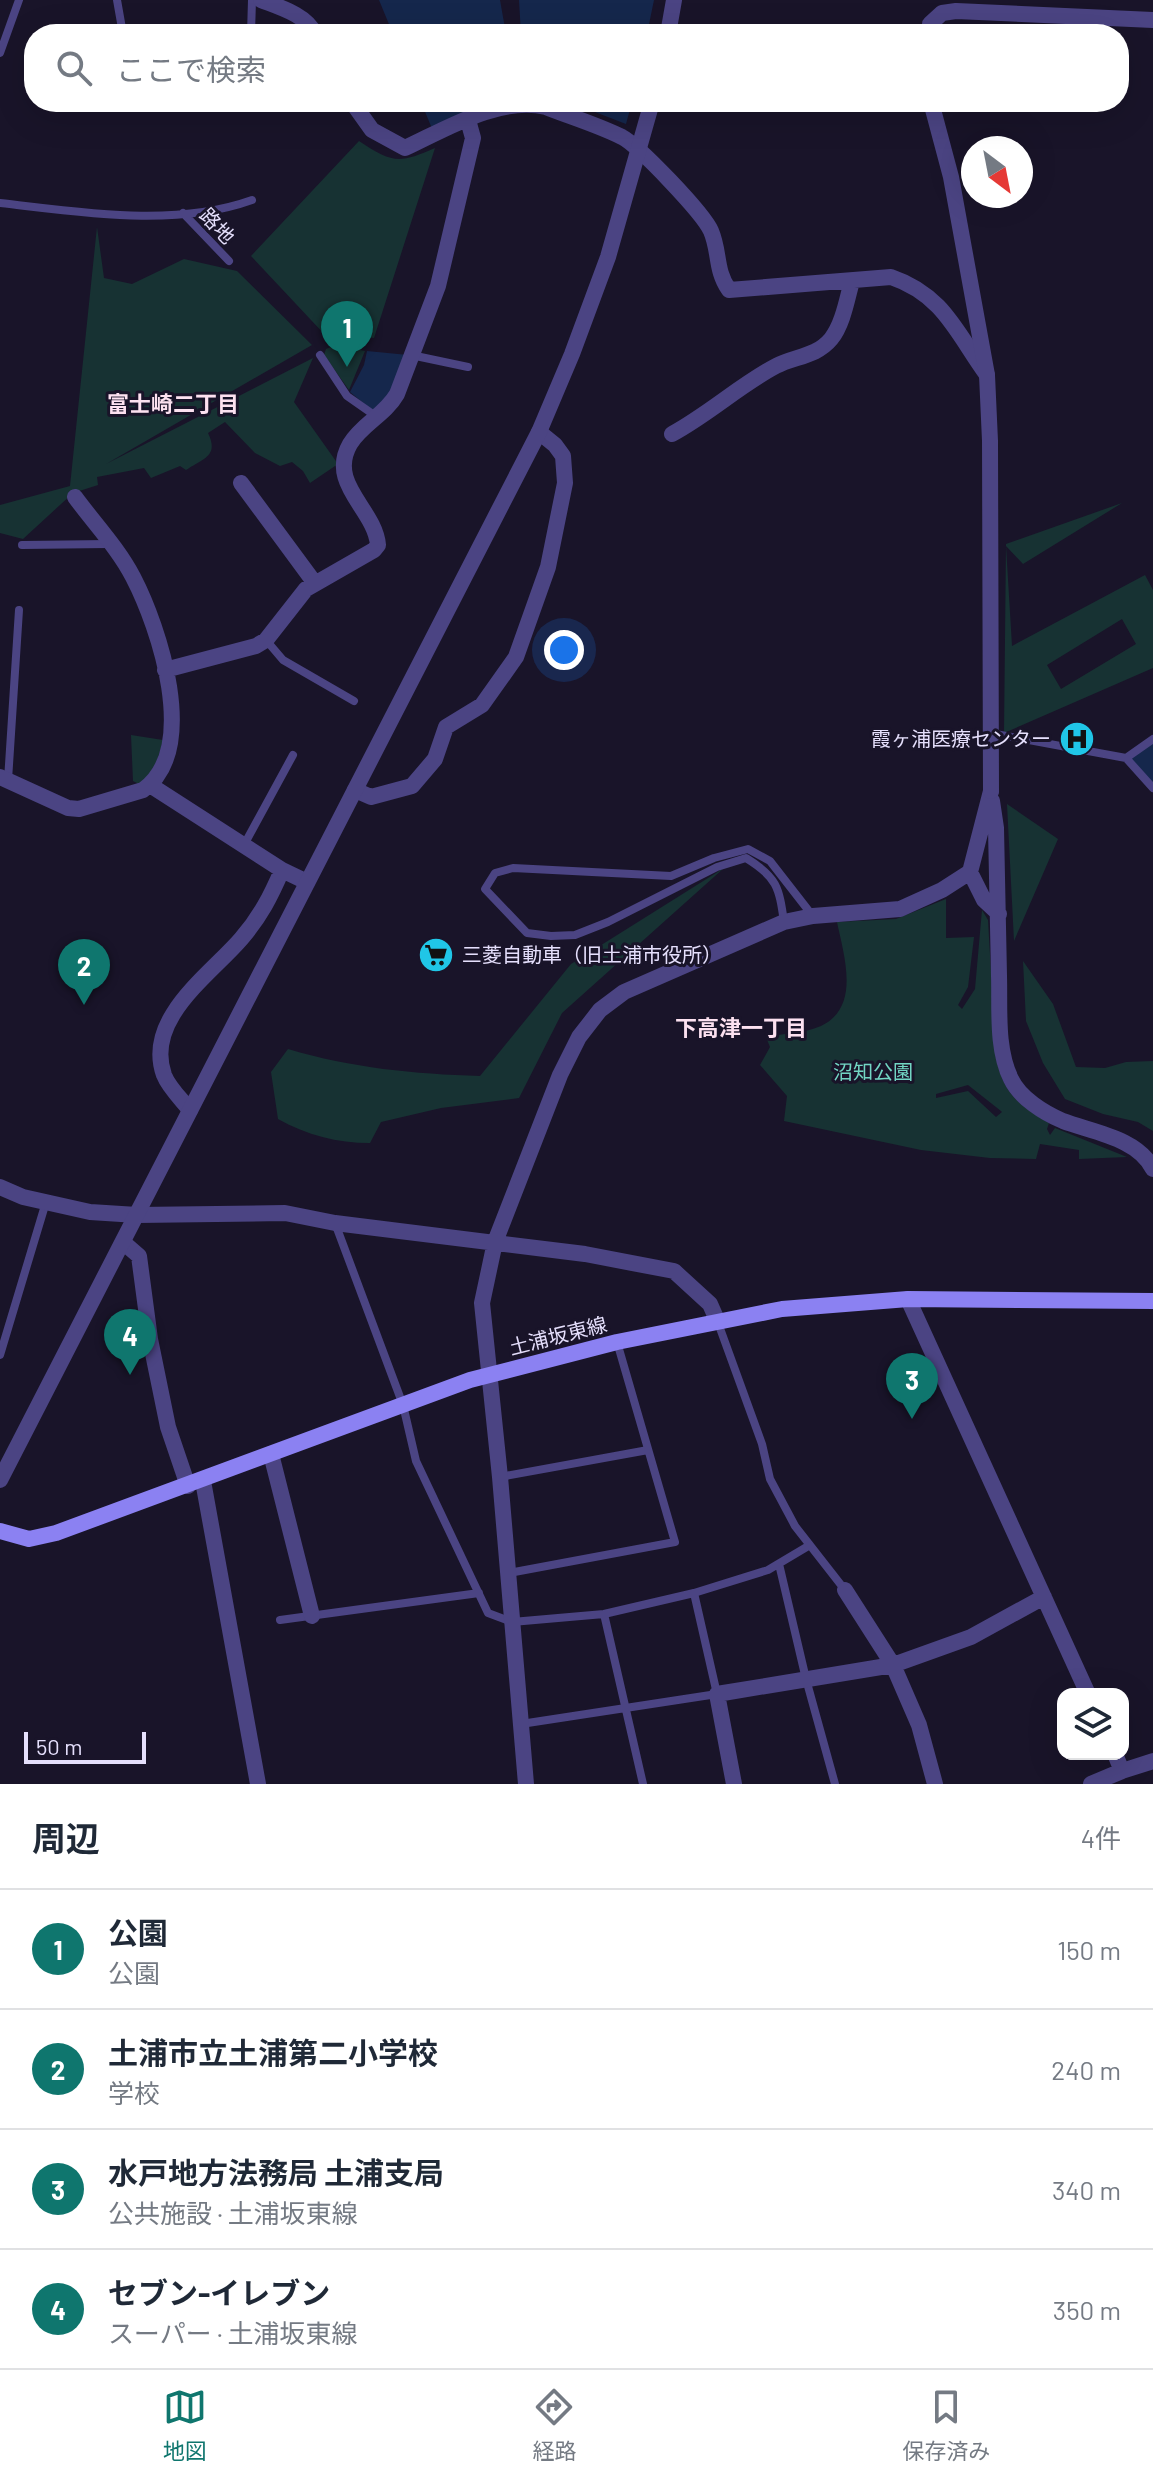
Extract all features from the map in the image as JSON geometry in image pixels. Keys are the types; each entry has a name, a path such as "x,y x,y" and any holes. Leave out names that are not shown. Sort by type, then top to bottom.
{"main road":[{"name":"土浦坂東線","path":"0,1531 16,1537 40,1538 489,1374 717,1320 782,1309 908,1299 1153,1301"}],"street":[{"path":"261,0 309,24"},
{"path":"670,24 674,0"},
{"path":"930,24 942,13 956,11 1153,20"},
{"path":"359,112 372,130 405,148 490,112"},
{"path":"556,112 623,137 639,149 703,216 713,235 720,276 729,290 891,277 925,293 947,313 987,375"},
{"path":"0,1480 5,1457 124,1243 539,432 604,269 649,112"},
{"path":"934,112 951,177 987,375 991,791 996,828 1000,1027 1005,1061 1011,1080 1022,1095 1059,1119 1127,1144 1139,1151 1153,1169"},
{"path":"165,670 256,646 266,640 314,582 378,545 373,526 351,495 344,464 352,440 389,407 397,394 438,286 473,138 468,120"},
{"path":"672,434 703,417 778,365 812,354 832,338 852,281"},
{"path":"355,790 371,797 412,786 435,759 446,727 482,705 516,657 548,567 565,483 563,456 539,432"},
{"path":"241,483 314,582"},
{"path":"4,779 68,808 79,809 143,790 150,785 164,761 170,741 172,691 143,600 132,576 75,497"},
{"path":"150,785 282,870 307,882"},
{"path":"991,791 970,872 984,900 999,914"},
{"path":"190,1110 165,1077 160,1048 165,1031 185,997 213,965 239,942 265,909 282,870"},
{"path":"526,1784 482,1303 495,1242 560,1075 579,1037 600,1010 624,992 784,922 813,916 900,909 942,890 970,872"},
{"path":"0,1187 23,1197 90,1212 137,1215 285,1213 335,1223 585,1254 674,1271 710,1304 717,1320"},
{"path":"124,1243 139,1256 150,1339 168,1427 196,1483 258,1784"},
{"path":"908,1299 1085,1688"},
{"path":"271,1454 312,1616"},
{"path":"845,1590 893,1665 919,1725 935,1784"},
{"path":"734,1784 717,1694 893,1665 971,1637 1044,1597"},
{"path":"1117,1760 1122,1771"},
{"path":"1091,1784 1153,1761"}],"lane":[{"path":"0,53 19,0"},
{"path":"117,0 121,24"},
{"path":"251,24 252,0"},
{"path":"0,203 138,216 209,211 252,200"},
{"name":"路地","path":"183,213 229,261"},
{"path":"320,355 347,396 377,418"},
{"path":"410,355 468,367"},
{"path":"22,545 110,544"},
{"path":"4,779 19,610"},
{"path":"266,640 283,660 354,701"},
{"path":"990,733 1126,758 1153,788"},
{"path":"1126,758 1153,739"},
{"path":"243,845 293,755"},
{"path":"784,922 779,889 762,868 746,858 717,867 608,922 575,935 527,933 485,889 495,873 513,868 671,876 714,858 748,849 770,861 813,916"},
{"path":"0,1355 46,1202"},
{"path":"335,1223 403,1405 416,1461 488,1613 512,1622 604,1614 694,1593 768,1570 810,1545"},
{"path":"717,1320 762,1444 770,1479 795,1526 845,1590"},
{"path":"509,1573 675,1542 617,1342"},
{"path":"500,1477 648,1450"},
{"path":"779,1564 835,1784"},
{"path":"280,1620 479,1593"},
{"path":"521,1724 717,1694 694,1593"},
{"path":"604,1614 643,1784"}],"green space":[{"path":"359,141 380,154 396,159 413,157 435,148 374,338 339,333 326,336 251,256"},
{"path":"97,227 104,278 132,284 184,259 237,271 312,345 106,464 313,358 294,402 338,464 310,483 303,471 292,462 280,466 255,453 225,422 208,433 212,447 208,456 186,470 180,466 151,478 144,468 97,477 98,485 73,493 23,539 0,533 0,505 70,486"},
{"path":"336,345 365,351 349,390 324,355 326,349"},
{"path":"1122,503 1023,564 1006,546 1012,646 1145,575 1153,590 1153,668 1004,733 1006,544","holes":["1122,619 1136,644 1061,689 1047,665"]},
{"path":"131,735 163,740 152,770 139,784 133,781"},
{"path":"1007,804 1058,839 1014,941"},
{"path":"724,868 562,1013 519,1098 441,1108 381,1122 370,1143 322,1137 278,1119 271,1072 288,1049 383,1069 480,1076 571,964"},
{"name":"沼知公園","path":"946,899 946,938 974,937 968,987 958,1005 962,1009 975,989 982,910 988,920 996,1058 1008,1090 1021,1104 1049,1123 1047,1129 1050,1135 1055,1128 1127,1157 1079,1159 1079,1150 1040,1144 1036,1159 990,1158 921,1150 784,1121 787,1096 760,1065 770,1047 766,1037 814,1029 833,1017 841,1007 847,980 837,922 896,919","holes":["968,1085 1002,1112 996,1117 968,1091 936,1098 936,1094"]},
{"path":"1023,961 1053,1004 1076,1067 1105,1068 1126,1062 1153,1061 1153,1131 1138,1122 1103,1114 1065,1099 1043,1063 1026,1021"}],"water":[{"path":"379,0 500,0 504,24 389,24"},
{"path":"519,0 654,0 649,24 520,24"},
{"path":"425,112 482,112 433,131"},
{"path":"595,112 629,112 626,124"},
{"path":"367,351 408,355 378,415 350,392 364,365"},
{"path":"1153,743 1153,784 1130,758"}],"place":[{"name":"公園","path":"347,367"},
{"name":"霞ヶ浦医療センター","path":"1077,739"},
{"name":"三菱自動車（旧土浦市役所）","path":"436,955"},
{"name":"土浦市立土浦第二小学校","path":"84,1005"},
{"name":"セブン-イレブン","path":"130,1375"},
{"name":"水戸地方法務局 土浦支局","path":"912,1419"}],"district":[{"name":"富士崎二丁目","path":"173,404"},
{"name":"下高津一丁目","path":"741,1028"}]}
